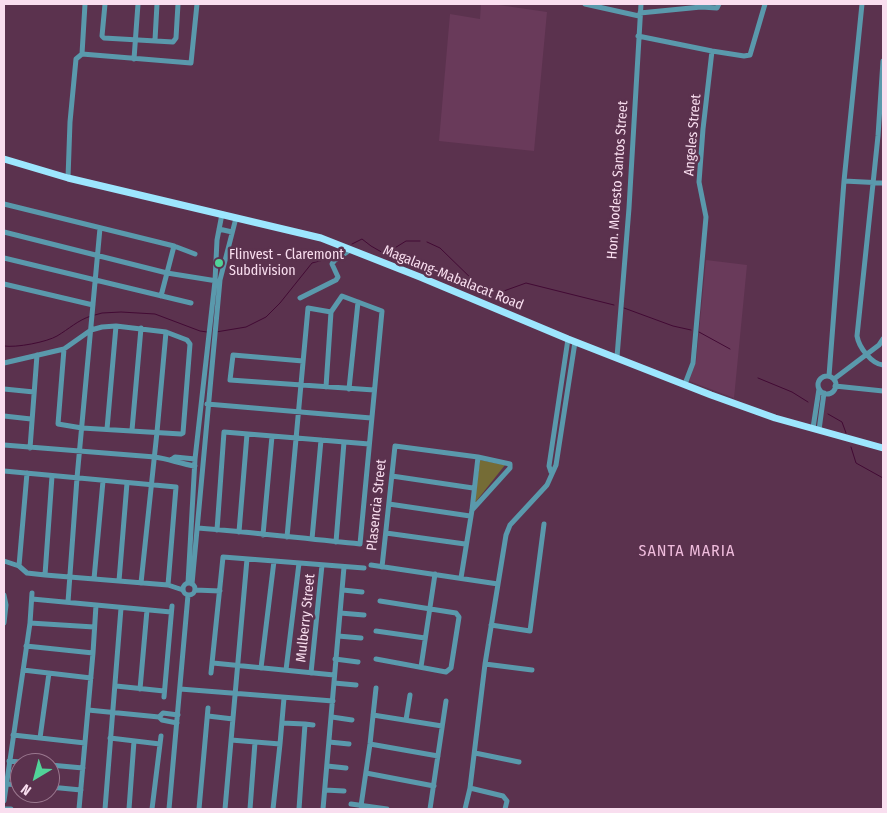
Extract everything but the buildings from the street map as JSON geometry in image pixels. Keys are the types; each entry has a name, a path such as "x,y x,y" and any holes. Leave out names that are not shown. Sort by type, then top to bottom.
{"main road":[{"name":"Magalang-Mabalacat Road","path":"4,160 68,178 321,238 571,340 775,418 816,426 883,448"}],"street":[{"path":"82,54 85,4"},
{"path":"105,4 103,38 175,42 178,4"},
{"path":"134,59 138,4"},
{"path":"155,40 157,4"},
{"path":"68,178 70,122 76,59 82,54 191,63 197,4"},
{"path":"585,4 640,14 705,6 717,8 719,4"},
{"name":"Hon. Modesto Santos Street","path":"617,357 641,4"},
{"path":"638,36 712,51 744,56 750,55 765,4"},
{"path":"836,386 831,378 844,181 862,4"},
{"name":"Angeles Street","path":"685,384 694,363 705,226 705,207 700,182 703,129 712,51"},
{"path":"883,63 880,136 872,183 857,336 859,344 867,354 875,362 883,365"},
{"path":"844,181 883,183"},
{"path":"4,204 174,246 195,254"},
{"path":"192,586 214,353 215,336 213,327 217,281 217,240 222,214"},
{"path":"217,281 236,218"},
{"path":"68,602 77,478 100,228"},
{"path":"219,229 232,232"},
{"path":"4,232 167,273 217,281"},
{"path":"161,296 174,246"},
{"path":"300,298 336,280 338,277 332,264 350,250"},
{"path":"4,258 191,303"},
{"path":"4,284 92,307"},
{"path":"198,528 360,544 382,311 342,296 331,312 326,387"},
{"path":"349,389 358,302"},
{"path":"287,537 308,308 331,312"},
{"path":"107,429 116,326"},
{"path":"4,363 64,349 91,330 116,326 166,332 189,341 190,344 183,433 82,428 60,424 58,422 64,349"},
{"path":"188,595 192,595 195,459 209,334 213,327"},
{"path":"132,430 141,328"},
{"path":"141,583 158,432 166,332"},
{"path":"816,426 818,383 821,378 831,378 879,345 883,339"},
{"path":"551,472 550,466 566,350 571,340"},
{"path":"465,809 470,788 485,664 507,530 546,485 556,465 573,352 571,340"},
{"path":"566,350 573,352"},
{"path":"207,352 214,353"},
{"path":"30,448 36,355"},
{"path":"302,362 233,355 230,380 374,390"},
{"path":"836,386 883,391"},
{"path":"824,393 833,391 836,386"},
{"path":"4,388 34,392"},
{"path":"819,388 824,393"},
{"path":"816,426 824,393"},
{"path":"202,404 371,418"},
{"path":"4,416 31,419"},
{"path":"217,530 224,432 369,444"},
{"path":"239,532 248,434"},
{"path":"262,535 272,436"},
{"path":"312,539 321,440"},
{"path":"336,542 344,442"},
{"path":"4,445 155,457 195,466"},
{"name":"Plasencia Street","path":"382,567 395,446 478,457"},
{"path":"171,460 175,457 195,459"},
{"path":"461,578 478,457 508,463 511,466 471,513"},
{"path":"4,471 152,486 174,486 177,488 168,585"},
{"path":"19,566 27,473"},
{"path":"45,575 52,476"},
{"path":"392,476 474,488"},
{"path":"94,579 103,481"},
{"path":"119,581 127,483"},
{"path":"389,504 471,513"},
{"path":"530,631 544,524"},
{"path":"386,533 465,544"},
{"path":"211,673 223,556 344,568 364,568"},
{"path":"225,809 247,559"},
{"path":"261,668 274,561"},
{"path":"4,562 19,566 27,573 168,585 183,590 188,595 170,809 164,809"},
{"path":"286,670 299,563"},
{"name":"Mulberry Street","path":"311,673 322,565"},
{"path":"371,565 498,584"},
{"path":"323,809 344,568"},
{"path":"421,667 435,574"},
{"path":"183,590 185,584 220,591"},
{"path":"343,590 362,592"},
{"path":"4,595 6,605 4,623"},
{"path":"4,801 30,622 32,596 68,602 171,612"},
{"path":"376,660 446,672 451,668 458,614 380,601"},
{"path":"79,809 96,605"},
{"path":"116,686 164,694 172,606"},
{"path":"105,809 121,608"},
{"path":"140,689 147,610"},
{"path":"340,613 364,615"},
{"path":"30,622 94,627"},
{"path":"491,626 536,632"},
{"path":"376,631 425,638"},
{"path":"338,636 361,638"},
{"path":"26,646 93,652"},
{"path":"336,660 358,662"},
{"path":"213,663 334,675"},
{"path":"485,664 532,670"},
{"path":"23,670 91,678"},
{"path":"40,738 49,673"},
{"path":"334,683 356,685"},
{"path":"361,806 376,688"},
{"path":"180,689 332,701"},
{"path":"406,720 410,695"},
{"path":"273,809 284,698"},
{"path":"430,809 446,701"},
{"path":"199,809 208,708"},
{"path":"88,710 159,717 162,720 177,723"},
{"path":"159,717 163,713 178,715"},
{"path":"372,715 442,726"},
{"path":"208,716 233,719"},
{"path":"332,717 352,720"},
{"path":"282,723 313,725"},
{"path":"299,809 305,724"},
{"path":"13,735 85,743"},
{"path":"152,809 161,736"},
{"path":"110,738 160,744"},
{"path":"232,740 280,744"},
{"path":"129,809 134,741"},
{"path":"250,809 256,742"},
{"path":"330,742 349,744"},
{"path":"370,744 438,756"},
{"path":"474,753 519,762"},
{"path":"60,766 83,768"},
{"path":"327,766 346,768"},
{"path":"366,773 434,786"},
{"path":"6,784 10,784"},
{"path":"60,788 81,790"},
{"path":"470,788 503,796 507,801 506,809"},
{"path":"325,790 344,791"},
{"path":"351,804 387,809"},
{"path":"4,809 11,809"}],"shaded area":[{"path":"481,4 547,12 534,151 439,141 450,14 480,19"},
{"path":"706,260 747,265 734,398 689,381 696,362"},
{"path":"480,460 505,465 474,504"}],"waterway":[{"path":"352,244 362,239 385,254 406,241 420,241"},
{"path":"427,242 440,248 478,285 489,290 501,292 526,283 614,305"},
{"path":"216,332 246,327 266,317 280,303 312,263 327,259 340,252"},
{"path":"624,308 673,326 691,330"},
{"path":"95,315 121,312 155,314 207,332"},
{"path":"4,346 23,345 46,340 57,336 91,316"},
{"path":"699,332 730,349"},
{"path":"758,378 792,392 808,402"},
{"path":"828,414 842,422 846,433"},
{"path":"851,447 856,463 883,478"}],"place":[{"name":"Flinvest - Claremont Subdivision","path":"219,263"}],"district":[{"name":"SANTA MARIA","path":"687,552"}]}
